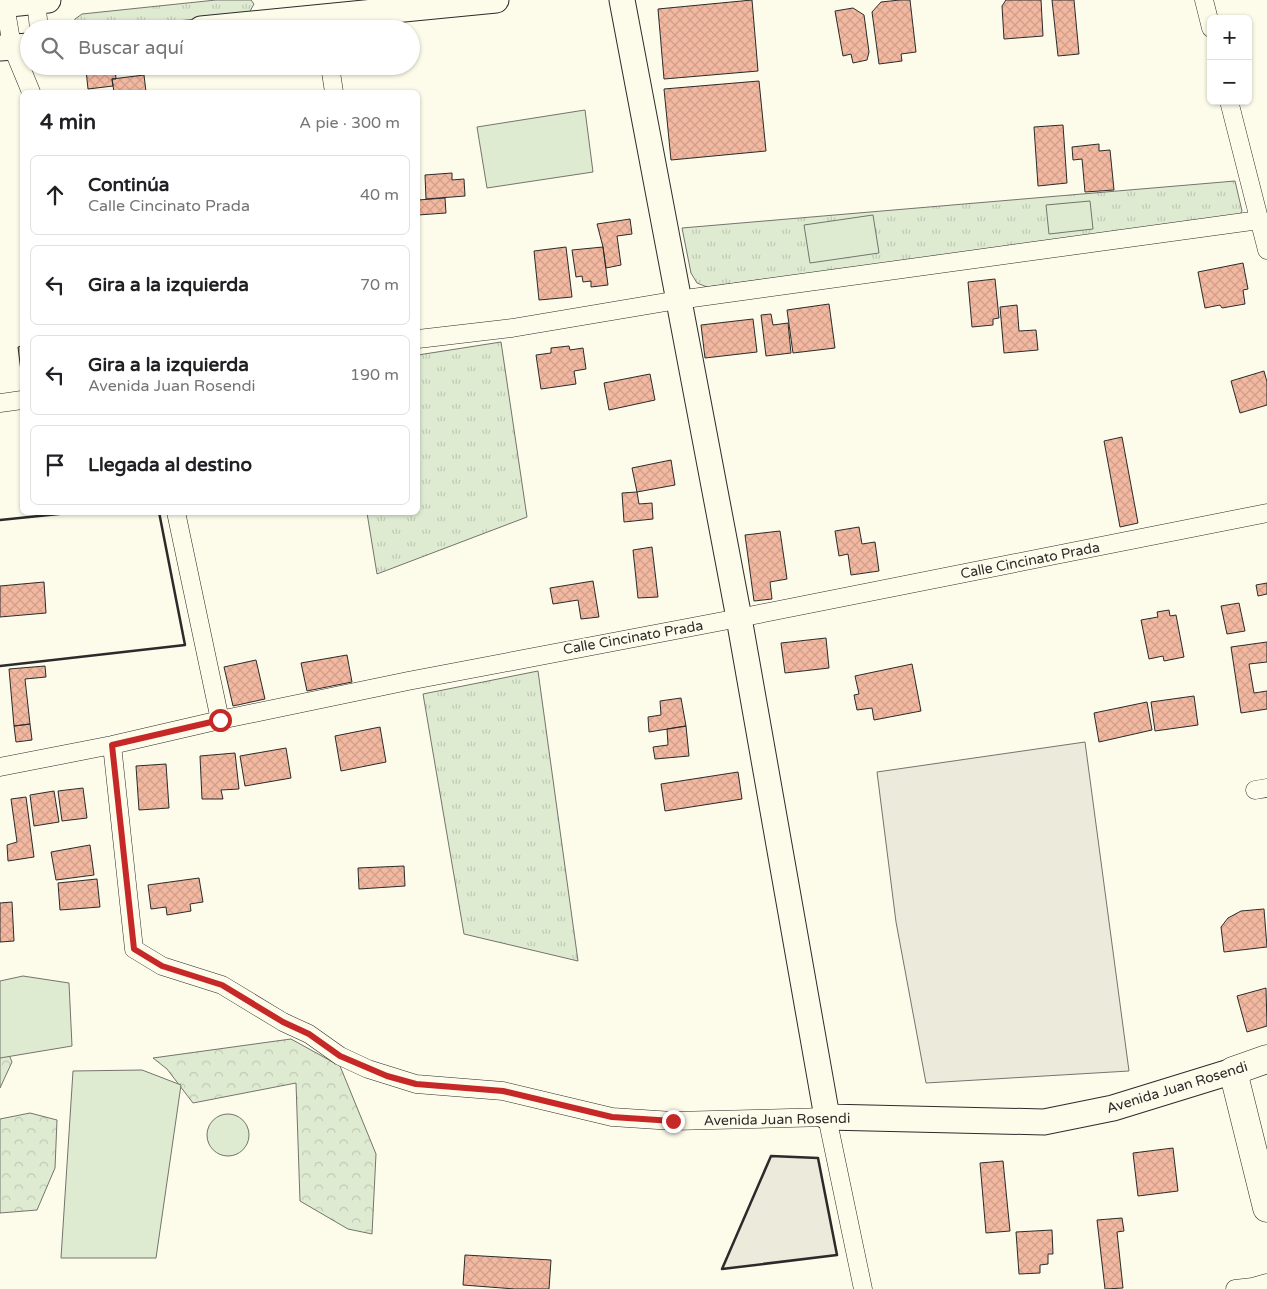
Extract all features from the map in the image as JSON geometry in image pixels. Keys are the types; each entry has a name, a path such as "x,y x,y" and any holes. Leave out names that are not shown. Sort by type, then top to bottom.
{"highway":[{"name":"Avenida Juan Rosendi","path":"1234,1071 1267,1059"},
{"path":"1234,1071 1267,1208"}],"main road":[{"path":"2,5 40,0"},
{"path":"279,20 496,0"},
{"path":"622,0 739,618 827,1117"},
{"name":"Avenida Juan Rosendi","path":"827,1117 1044,1122 1113,1108 1234,1071"}],"street":[{"path":"39,20 40,0"},
{"path":"1204,0 1208,15"},
{"path":"2,5 20,63"},
{"path":"25,75 30,90"},
{"path":"331,75 334,90"},
{"path":"1230,105 1267,250"},
{"path":"420,339 512,328 678,300 1259,220"},
{"path":"0,403 20,400"},
{"name":"Calle Cincinato Prada","path":"0,767 521,658 739,618 1267,513"},
{"path":"177,515 220,720"},
{"name":"Avenida Juan Rosendi","path":"112,745 134,949 162,966 222,985 283,1022 309,1034 340,1056 368,1069 416,1084 503,1091 612,1117 673,1121 827,1117"},
{"path":"827,1117 863,1289"},
{"path":"1235,1289 1253,1287 1267,1282"}],"green space":[{"path":"216,0 251,0 254,4 249,13 187,20 75,20 82,14"},
{"path":"585,110 593,172 487,188 477,127"},
{"path":"1235,181 1242,211 1238,217 707,287 697,283 691,273 682,228"},
{"path":"1090,201 1093,229 1049,234 1046,205"},
{"path":"873,215 879,253 810,263 804,225"},
{"path":"501,342 527,517 377,574 367,515 420,515 420,355"},
{"path":"538,671 578,961 464,934 423,694"},
{"path":"23,976 69,983 72,1046 0,1058 0,981"},
{"path":"291,1039 340,1066 376,1154 372,1234 348,1229 300,1201 296,1083 193,1103 167,1069 153,1058"},
{"path":"0,1040 3,1040 12,1062 0,1088"},
{"path":"142,1070 181,1085 156,1258 61,1258 73,1071"},
{"path":"30,1113 57,1120 55,1168 37,1210 0,1213 0,1119"},
{"path":"232,1114 240,1117 246,1123 249,1135 246,1147 240,1153 224,1156 216,1153 210,1147 207,1131 210,1123 216,1117"}],"shaded area":[{"path":"1085,742 1129,1071 926,1083 896,922 877,772"},
{"path":"771,1156 818,1158 837,1255 722,1269"}],"building":[{"path":"752,0 758,71 664,79 658,9"},
{"path":"910,0 916,52 901,54 902,61 879,64 872,12 881,2"},
{"path":"1006,0 1041,0 1043,36 1004,39 1002,6"},
{"path":"1052,0 1074,0 1079,54 1058,56"},
{"path":"853,8 864,15 869,52 867,60 853,63 851,54 843,56 835,11"},
{"path":"87,75 116,75 116,79 112,79 113,86 88,89"},
{"path":"144,75 146,90 114,90 112,79"},
{"path":"759,81 766,151 671,160 664,89"},
{"path":"1063,125 1067,183 1038,186 1034,127"},
{"path":"1099,144 1099,151 1110,150 1114,190 1085,192 1082,159 1073,160 1072,147"},
{"path":"452,173 452,180 464,179 465,196 426,199 425,175"},
{"path":"445,198 446,213 420,215 420,200"},
{"path":"630,219 632,234 617,236 621,265 606,268 597,224"},
{"path":"566,247 572,297 539,300 534,251"},
{"path":"603,247 608,285 591,287 591,281 583,282 582,276 576,277 572,250"},
{"path":"1243,263 1248,289 1243,290 1245,304 1222,308 1220,305 1205,308 1198,272"},
{"path":"995,279 999,318 993,319 993,325 972,327 968,282"},
{"path":"829,304 835,348 793,353 787,310"},
{"path":"1017,305 1019,331 1036,330 1038,350 1004,353 1000,307"},
{"path":"771,314 773,325 788,323 791,353 766,356 761,315"},
{"path":"753,319 757,352 705,358 701,325"},
{"path":"20,346 20,364 18,347"},
{"path":"569,346 570,350 583,348 586,369 574,371 576,384 541,389 536,355 551,353 551,348"},
{"path":"1264,371 1267,382 1267,405 1240,413 1231,381"},
{"path":"650,374 655,400 609,410 604,383"},
{"path":"1122,437 1138,523 1120,527 1104,441"},
{"path":"671,460 675,485 637,492 632,468"},
{"path":"637,492 639,504 652,503 653,519 624,522 622,493"},
{"path":"859,527 862,544 875,542 879,571 851,575 848,554 839,556 835,531"},
{"path":"780,531 787,579 770,582 772,599 754,601 745,535"},
{"path":"652,547 658,597 638,598 633,550"},
{"path":"593,581 599,617 581,619 578,600 553,604 550,588"},
{"path":"44,582 46,613 0,617 0,586"},
{"path":"1267,583 1267,594 1258,596 1256,585"},
{"path":"1239,603 1245,631 1227,634 1221,606"},
{"path":"1169,610 1170,616 1176,615 1184,657 1164,661 1163,656 1149,659 1141,620 1158,617 1157,612"},
{"path":"826,638 829,668 785,673 781,643"},
{"path":"1267,642 1267,662 1249,664 1254,693 1267,691 1267,709 1241,713 1231,647"},
{"path":"347,655 352,682 307,691 301,663"},
{"path":"256,660 265,699 233,706 224,667"},
{"path":"912,664 921,711 874,720 872,708 857,710 854,695 859,694 855,676"},
{"path":"45,666 46,677 25,679 30,724 14,726 9,669"},
{"path":"1194,696 1198,725 1155,731 1151,702"},
{"path":"681,698 686,726 649,732 648,717 661,715 660,701"},
{"path":"1147,702 1152,730 1099,742 1094,713"},
{"path":"30,724 32,740 16,742 14,726"},
{"path":"686,726 689,756 655,759 653,747 668,745 667,729"},
{"path":"380,727 386,762 341,771 335,736"},
{"path":"286,748 291,778 245,786 240,756"},
{"path":"235,753 239,789 221,790 223,799 202,799 200,756"},
{"path":"166,764 169,808 139,810 136,766"},
{"path":"738,772 742,799 665,811 661,784"},
{"path":"83,788 87,818 62,821 58,791"},
{"path":"54,791 59,822 34,826 30,795"},
{"path":"26,797 34,857 8,861 7,845 17,842 11,799"},
{"path":"90,845 94,875 56,880 51,852"},
{"path":"404,866 405,886 359,889 358,868"},
{"path":"199,878 203,902 190,904 191,911 167,915 166,907 151,909 148,885"},
{"path":"97,879 100,907 60,910 58,883"},
{"path":"12,902 14,941 0,942 0,903"},
{"path":"1264,909 1267,947 1224,952 1221,927 1228,918 1241,911"},
{"path":"1266,988 1267,1026 1247,1032 1237,996"},
{"path":"1173,1148 1178,1191 1138,1196 1133,1153"},
{"path":"1003,1161 1010,1231 986,1233 980,1163"},
{"path":"1122,1218 1124,1231 1117,1232 1123,1288 1105,1289 1097,1220"},
{"path":"1052,1230 1053,1254 1048,1254 1048,1264 1040,1265 1040,1273 1019,1274 1016,1232"},
{"path":"465,1255 551,1260 549,1289 515,1289 463,1285"}],"wall":[{"path":"0,520 49,515"},
{"path":"0,666 185,645 160,515"},
{"path":"771,1156 818,1158 837,1255 722,1269 771,1156"}],"route":[{"path":"220,720 112,745 134,949 162,966 222,985 283,1022 309,1034 340,1056 387,1076 416,1084 503,1091 612,1117 673,1121"}]}
